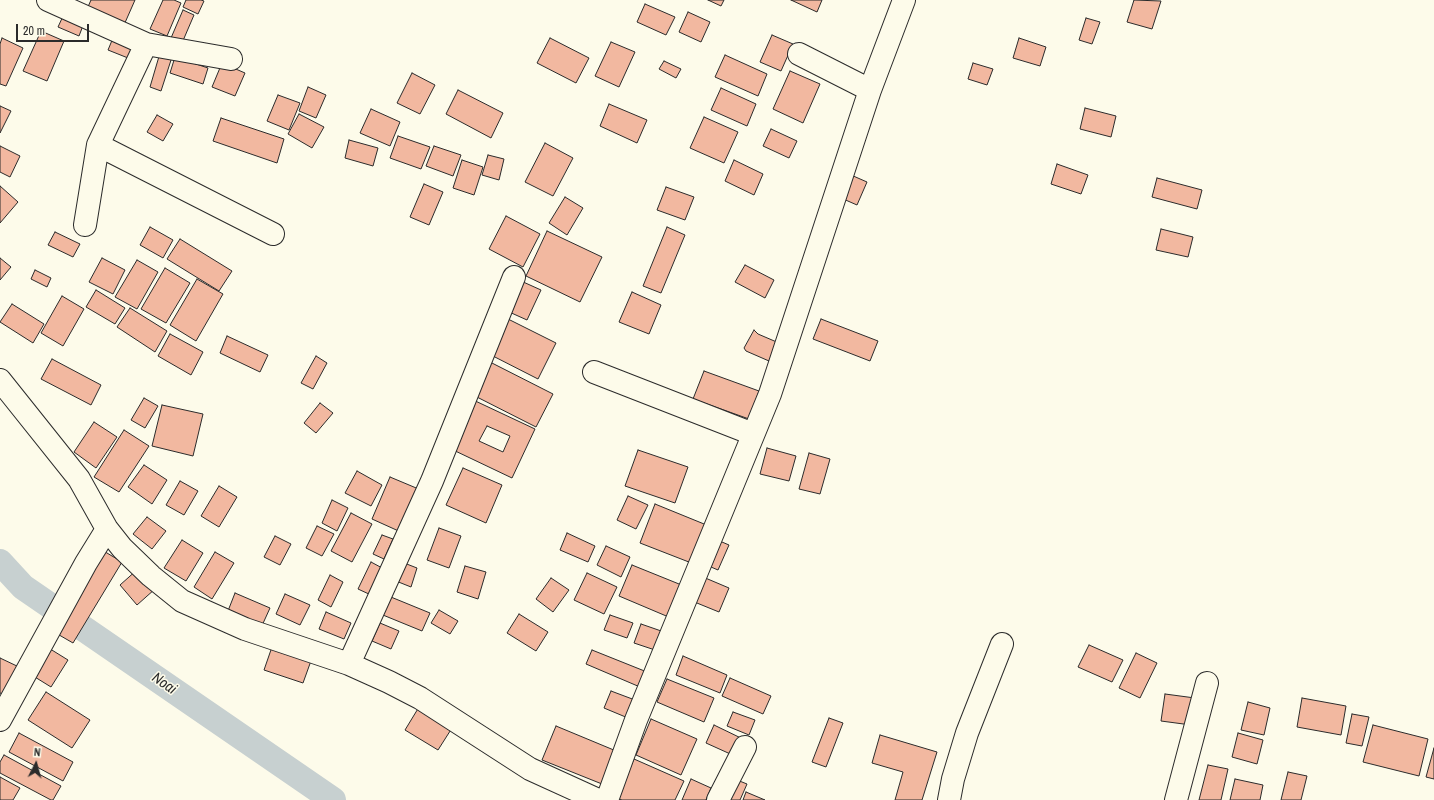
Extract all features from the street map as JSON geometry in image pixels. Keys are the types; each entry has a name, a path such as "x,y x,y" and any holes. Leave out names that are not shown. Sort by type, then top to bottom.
{"street":[{"path":"48,0 146,44 231,59"},
{"path":"607,800 636,720 770,394 870,90 904,0"},
{"path":"85,224 98,145 146,44"},
{"path":"799,54 870,90"},
{"path":"98,145 273,234"},
{"path":"349,664 432,481 514,277"},
{"path":"594,372 753,434"},
{"path":"0,380 80,479 107,529 122,548 151,576 182,601 245,629 349,664 420,698 530,769 598,800"},
{"path":"5,707 86,563 107,529"},
{"path":"949,800 953,779 967,732 1002,644"},
{"path":"1176,800 1207,683"},
{"path":"718,800 745,747"}],"building":[{"path":"91,0 135,0 124,25 87,9"},
{"path":"163,0 174,0 181,3 167,36 150,29"},
{"path":"186,0 204,1 198,14 183,7"},
{"path":"708,0 724,0 721,6"},
{"path":"791,0 822,0 817,12"},
{"path":"1134,0 1161,1 1152,29 1127,22"},
{"path":"645,4 675,17 666,35 637,22"},
{"path":"183,10 194,15 182,43 171,38"},
{"path":"688,12 710,22 701,42 679,32"},
{"path":"64,14 84,23 79,36 58,27"},
{"path":"1086,18 1100,22 1092,44 1079,40"},
{"path":"41,31 64,41 47,81 23,71"},
{"path":"772,35 793,44 781,71 760,62"},
{"path":"2,38 23,48 6,86 0,84 0,44"},
{"path":"113,38 132,47 128,58 108,50"},
{"path":"550,38 589,58 576,83 537,63"},
{"path":"1019,38 1046,47 1040,66 1013,58"},
{"path":"611,42 635,52 619,87 595,76"},
{"path":"160,53 172,57 161,91 150,87"},
{"path":"725,55 767,74 758,96 715,77"},
{"path":"175,57 208,68 203,84 170,73"},
{"path":"664,61 681,69 676,78 659,69"},
{"path":"222,63 245,73 235,96 212,87"},
{"path":"973,63 993,69 987,85 968,79"},
{"path":"790,71 820,84 803,123 773,109"},
{"path":"412,73 435,85 420,114 397,103"},
{"path":"308,87 326,95 316,118 299,111"},
{"path":"721,88 756,104 747,126 711,110"},
{"path":"458,90 503,113 491,138 446,114"},
{"path":"278,95 300,103 289,130 267,121"},
{"path":"609,104 647,120 637,143 600,126"},
{"path":"0,106 11,111 0,133"},
{"path":"1085,108 1116,116 1111,137 1080,129"},
{"path":"371,109 400,122 390,146 360,133"},
{"path":"299,114 324,127 312,148 288,134"},
{"path":"157,115 173,124 163,141 147,132"},
{"path":"704,117 738,132 724,163 690,148"},
{"path":"221,118 284,139 277,163 213,141"},
{"path":"771,129 797,141 789,158 763,146"},
{"path":"398,136 430,147 421,169 390,158"},
{"path":"349,140 378,148 373,166 345,158"},
{"path":"545,143 573,158 553,196 525,182"},
{"path":"0,146 20,156 10,177 0,172"},
{"path":"434,146 461,155 453,176 426,166"},
{"path":"488,155 504,159 499,180 482,175"},
{"path":"462,160 483,167 474,195 453,188"},
{"path":"734,160 763,174 754,195 725,181"},
{"path":"1057,164 1088,175 1081,194 1051,184"},
{"path":"851,175 867,182 857,205 841,198"},
{"path":"1157,178 1202,190 1197,209 1152,197"},
{"path":"424,184 443,192 429,225 410,217"},
{"path":"0,186 18,202 0,223"},
{"path":"666,187 694,197 685,220 657,210"},
{"path":"565,197 583,208 567,235 549,223"},
{"path":"506,216 540,234 523,267 489,249"},
{"path":"150,227 173,240 163,258 140,245"},
{"path":"667,227 685,235 661,293 643,286"},
{"path":"1161,229 1193,237 1188,257 1156,250"},
{"path":"547,231 602,257 580,302 526,276"},
{"path":"55,232 80,244 73,257 48,245"},
{"path":"180,239 232,271 219,291 167,259"},
{"path":"0,258 11,267 0,280"},
{"path":"102,258 125,270 113,294 89,282"},
{"path":"137,260 158,272 137,309 115,297"},
{"path":"745,265 774,280 765,298 735,282"},
{"path":"165,268 190,283 166,323 141,309"},
{"path":"35,270 51,278 47,287 31,279"},
{"path":"197,279 223,294 196,341 170,325"},
{"path":"521,281 541,290 527,320 507,311"},
{"path":"96,290 125,308 115,324 86,307"},
{"path":"632,292 661,305 649,334 619,322"},
{"path":"62,296 84,309 63,346 41,333"},
{"path":"12,304 44,324 33,343 0,322"},
{"path":"130,308 167,331 155,352 117,327"},
{"path":"508,319 556,343 538,379 489,354"},
{"path":"821,319 878,341 870,361 813,339"},
{"path":"754,330 758,334 779,343 769,361 746,351 744,348"},
{"path":"170,334 203,352 191,375 158,356"},
{"path":"227,336 268,355 260,372 220,353"},
{"path":"316,356 327,363 313,389 301,383"},
{"path":"52,359 101,385 91,405 41,379"},
{"path":"488,361 553,394 536,427 471,394"},
{"path":"704,371 759,391 749,419 693,399"},
{"path":"144,398 158,406 145,428 131,420"},
{"path":"469,398 535,429 512,478 449,448","holes":["487,426 510,436 503,452 479,441"]},
{"path":"320,403 333,413 316,433 304,423"},
{"path":"162,405 203,414 193,456 152,446"},
{"path":"94,422 117,437 96,468 74,452"},
{"path":"124,430 149,446 119,492 94,477"},
{"path":"767,448 796,456 789,481 760,474"},
{"path":"638,450 688,467 675,503 625,486"},
{"path":"809,453 830,459 820,494 799,489"},
{"path":"144,465 167,480 152,504 128,487"},
{"path":"463,468 502,485 486,523 446,505"},
{"path":"357,471 382,485 371,506 345,493"},
{"path":"390,477 421,490 403,533 372,519"},
{"path":"180,481 198,491 184,515 166,505"},
{"path":"219,486 237,497 219,527 201,516"},
{"path":"628,496 648,505 636,529 617,520"},
{"path":"332,500 348,508 337,531 322,523"},
{"path":"655,504 709,526 694,564 640,543"},
{"path":"351,513 372,524 352,562 331,551"},
{"path":"147,517 166,531 152,549 133,534"},
{"path":"317,526 334,534 322,556 306,548"},
{"path":"439,528 461,536 449,568 427,560"},
{"path":"567,533 595,546 588,562 560,550"},
{"path":"382,535 393,539 384,559 373,554"},
{"path":"275,536 291,544 280,565 264,557"},
{"path":"715,539 729,545 718,570 704,564"},
{"path":"182,540 203,553 186,581 164,568"},
{"path":"606,546 630,557 621,577 597,565"},
{"path":"102,550 122,562 73,643 54,632"},
{"path":"215,552 234,563 212,599 194,587"},
{"path":"399,561 417,568 411,587 391,579"},
{"path":"371,562 384,569 371,595 358,589"},
{"path":"632,565 684,586 671,618 619,596"},
{"path":"465,566 486,572 478,599 457,592"},
{"path":"138,569 155,589 137,605 120,585"},
{"path":"587,573 617,587 604,614 574,600"},
{"path":"330,575 343,582 331,607 318,600"},
{"path":"703,577 729,588 719,612 692,601"},
{"path":"551,578 569,590 553,612 536,599"},
{"path":"235,593 270,608 260,630 226,616"},
{"path":"285,594 310,605 300,625 276,614"},
{"path":"386,595 430,613 422,631 378,613"},
{"path":"439,610 458,621 450,634 431,623"},
{"path":"326,612 351,623 344,639 319,629"},
{"path":"519,614 548,632 536,651 507,633"},
{"path":"610,615 633,623 627,638 604,630"},
{"path":"380,623 399,631 391,649 372,641"},
{"path":"641,624 667,633 661,652 634,643"},
{"path":"273,644 312,658 303,683 264,670"},
{"path":"1089,645 1123,660 1112,682 1078,667"},
{"path":"47,647 68,660 51,687 30,674"},
{"path":"592,650 647,672 640,687 586,664"},
{"path":"1136,653 1157,663 1140,698 1119,688"},
{"path":"683,656 727,675 720,693 676,675"},
{"path":"0,658 19,667 4,695 0,693"},
{"path":"730,678 771,696 763,714 722,696"},
{"path":"667,679 714,698 704,722 657,702"},
{"path":"611,691 635,700 628,718 604,708"},
{"path":"46,692 90,720 72,748 28,720"},
{"path":"1165,694 1195,698 1191,725 1161,721"},
{"path":"1302,698 1346,706 1341,735 1297,727"},
{"path":"1248,702 1270,708 1264,735 1241,730"},
{"path":"419,707 452,728 438,750 405,730"},
{"path":"733,712 755,720 749,735 727,726"},
{"path":"1352,714 1369,717 1362,746 1346,743"},
{"path":"829,718 843,723 826,767 812,762"},
{"path":"651,719 697,739 681,775 636,755"},
{"path":"714,725 745,740 737,757 706,743"},
{"path":"1373,725 1428,739 1419,776 1363,762"},
{"path":"556,726 621,753 607,786 542,760"},
{"path":"19,733 73,762 63,781 9,752"},
{"path":"1238,733 1263,740 1257,764 1232,757"},
{"path":"880,735 937,752 922,800 895,800 903,772 872,763"},
{"path":"1434,748 1434,779 1426,777"},
{"path":"4,755 61,786 53,800 0,773 0,762"},
{"path":"634,759 684,781 675,800 622,800 617,798"},
{"path":"1208,765 1228,769 1221,800 1199,800"},
{"path":"1288,772 1307,776 1301,800 1281,800"},
{"path":"0,777 20,788 13,800 0,800"},
{"path":"732,778 747,784 740,800 722,800"},
{"path":"691,779 711,788 706,800 682,800"},
{"path":"1235,779 1263,785 1260,800 1230,800"},
{"path":"746,792 765,800 743,800"}],"waterway":[{"name":"Noai","path":"0,562 23,587 333,800"}]}
